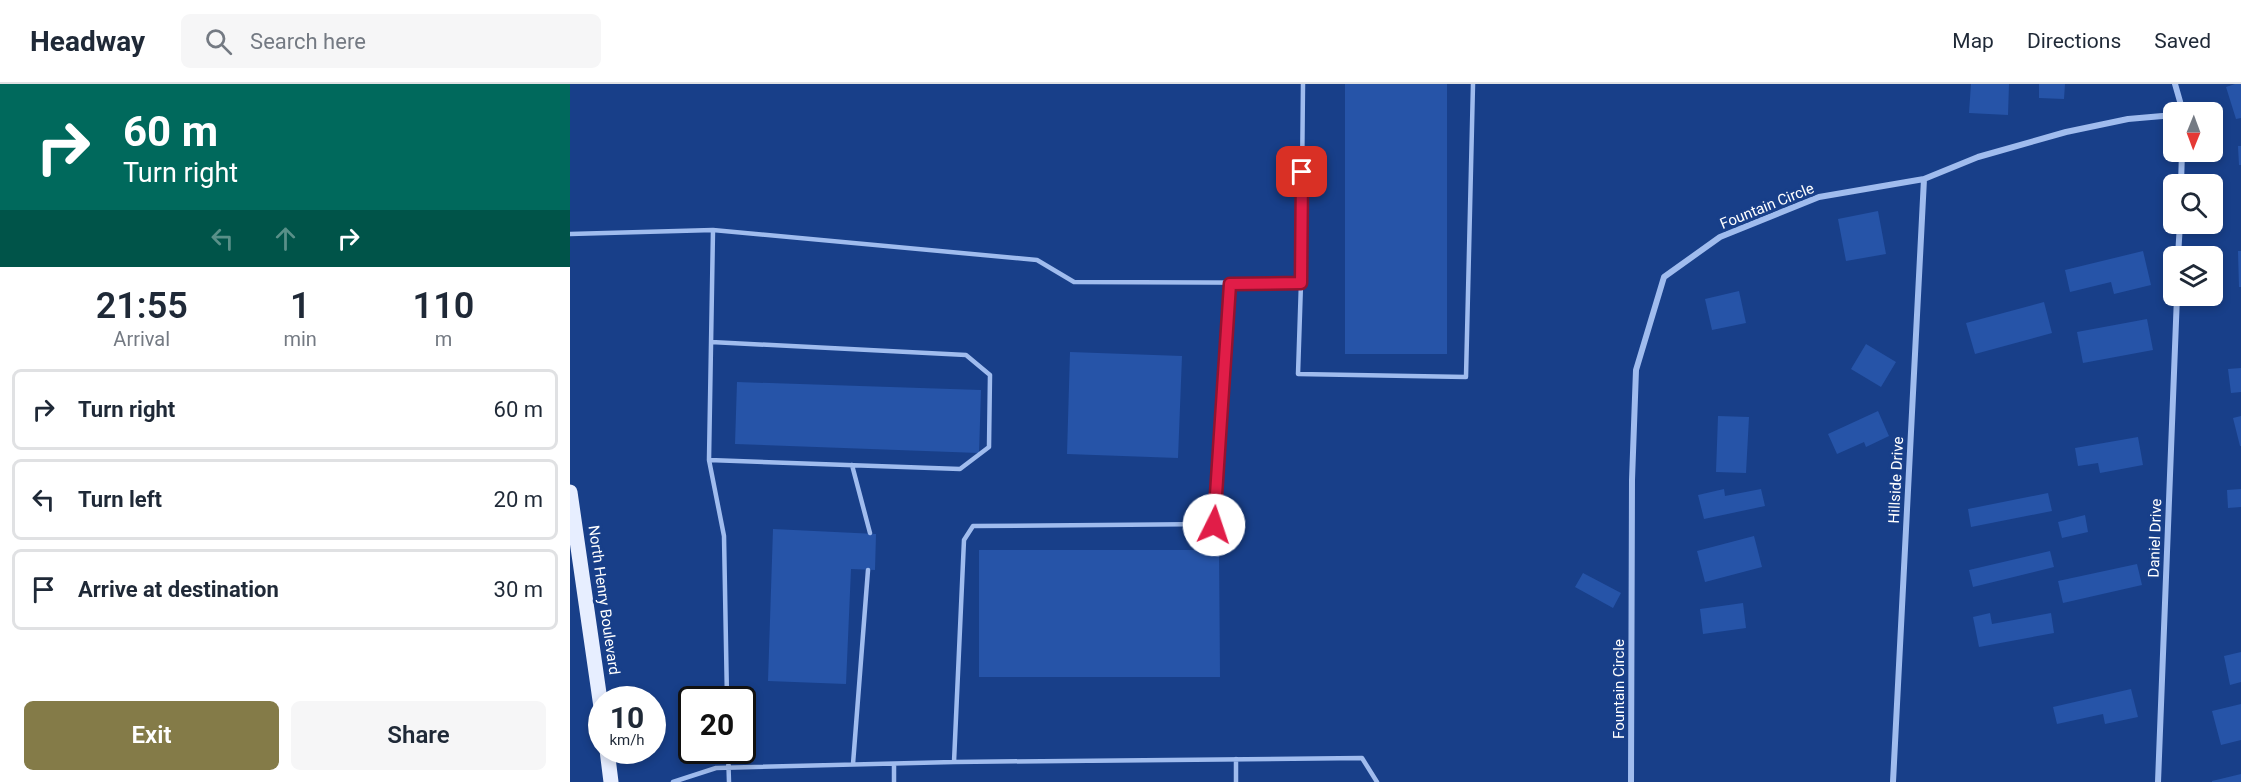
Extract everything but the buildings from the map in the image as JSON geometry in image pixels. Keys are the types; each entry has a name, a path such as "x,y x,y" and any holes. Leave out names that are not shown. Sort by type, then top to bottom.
{"main road":[{"name":"North Henry Boulevard","path":"570,492 598,686"},
{"path":"609,764 611,782"}],"street":[{"path":"2175,84 2180,102"},
{"name":"Fountain Circle","path":"1631,782 1632,480 1636,370 1664,277 1720,237 1819,197 1924,179 1978,157 2066,132 2128,119 2163,117"},
{"name":"Hillside Drive","path":"1893,782 1924,179"},
{"name":"Daniel Drive","path":"2158,782 2177,306"}],"lane":[{"path":"1303,84 1298,374 1466,377 1473,84"},
{"path":"570,234 713,230 1037,260 1074,282 1301,283"},
{"path":"713,230 709,460 724,536 727,686"},
{"path":"954,762 964,540 973,526 1214,525 1230,284"},
{"path":"709,460 960,469 989,447 990,375 966,355 711,342"},
{"path":"852,465 870,534"},
{"path":"853,764 868,570"},
{"path":"1236,759 1236,782"},
{"path":"673,782 716,768 954,762 1236,759 1362,759 1377,782"},
{"path":"728,764 729,782"},
{"path":"894,764 894,782"}],"route":[{"path":"1214,525 1230,284 1301,283 1302,172"}]}
